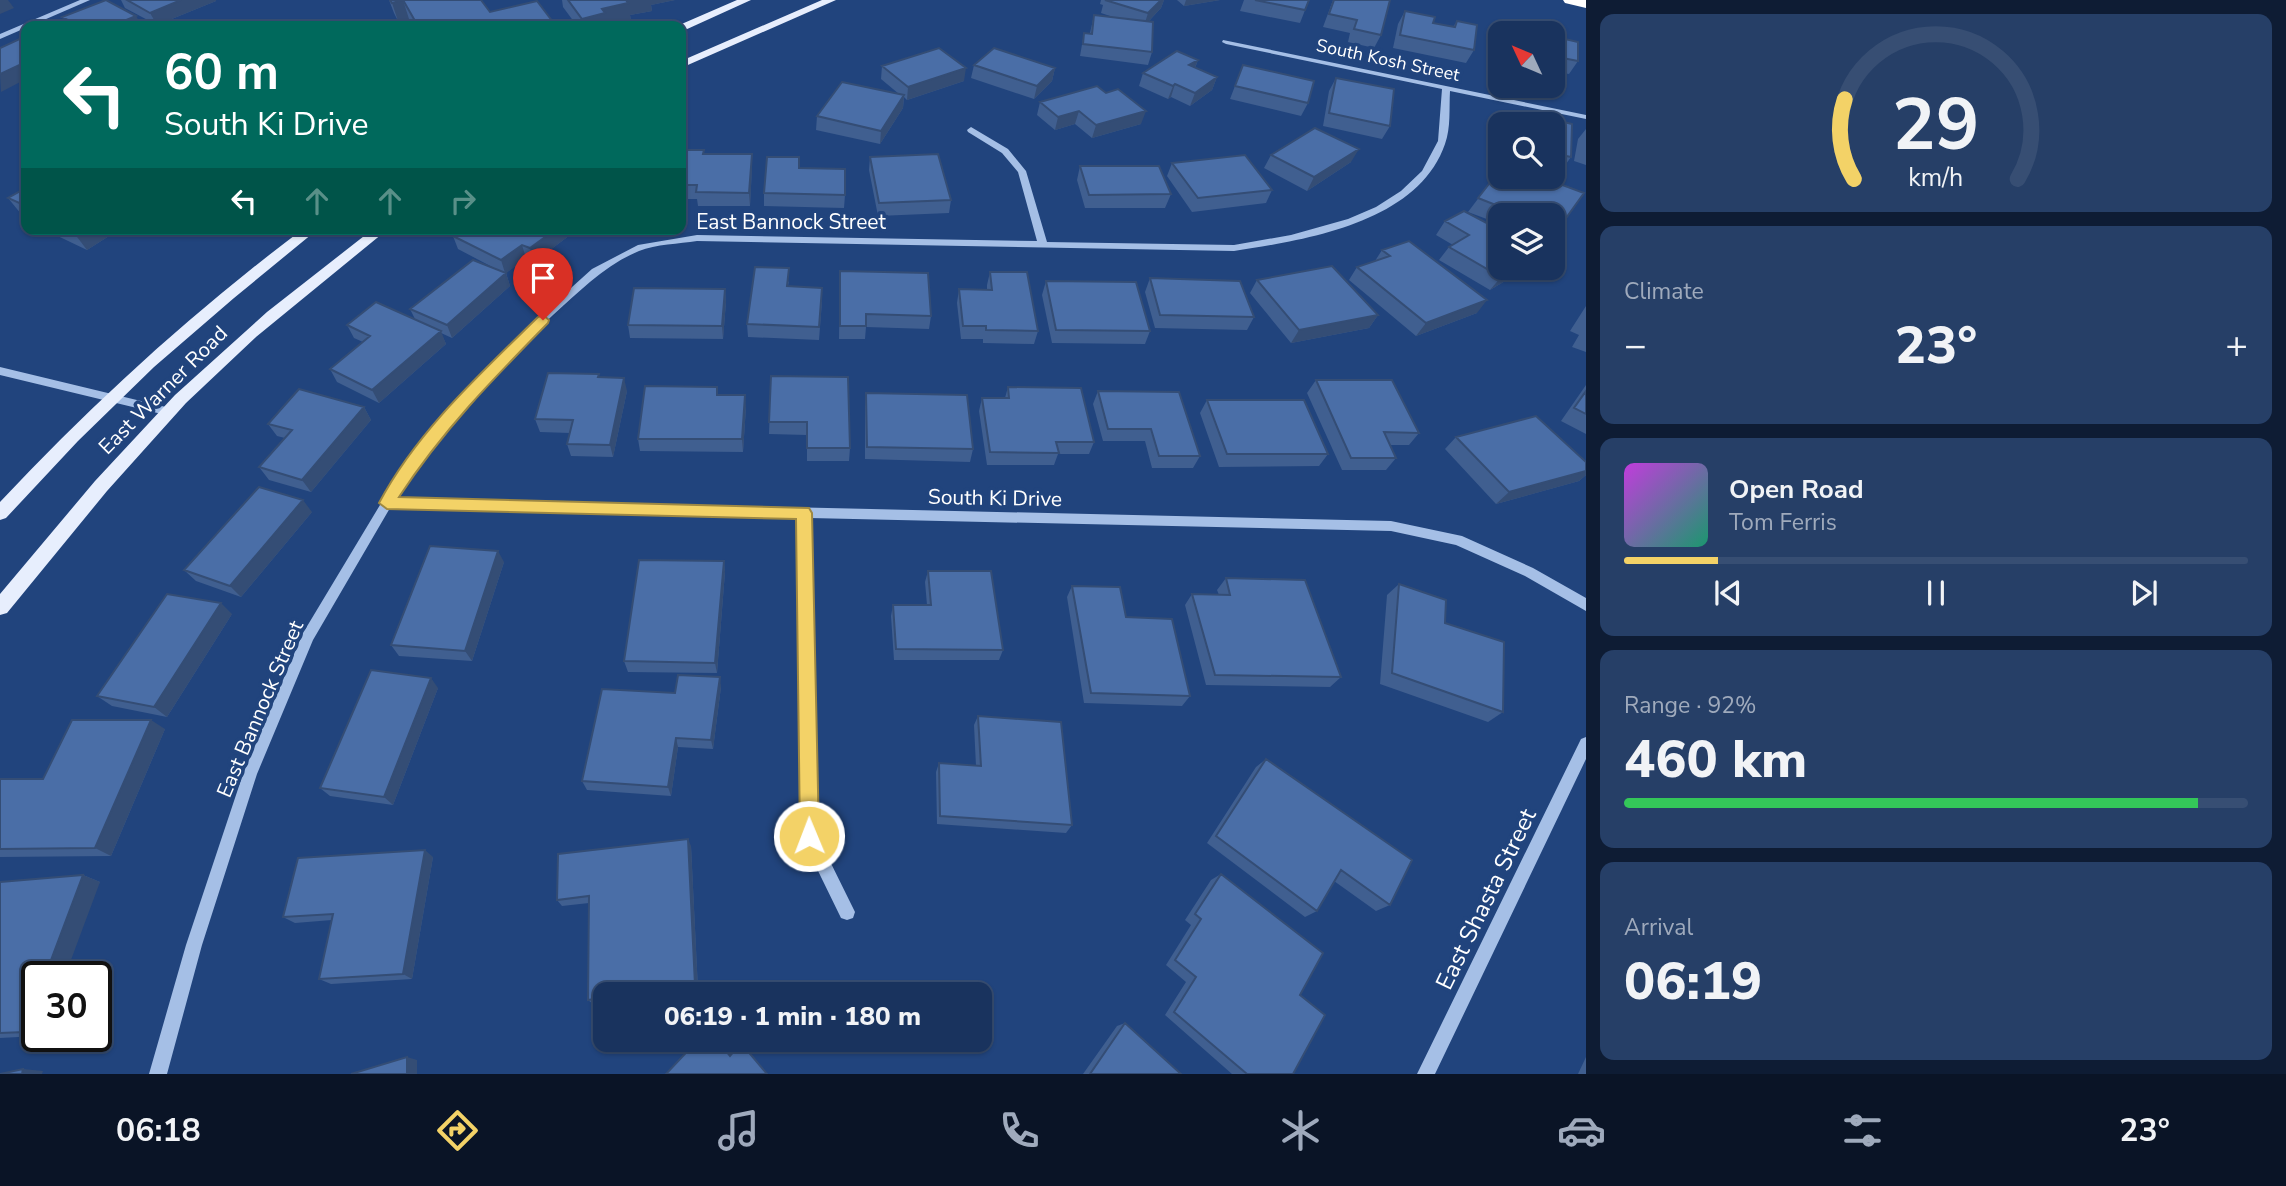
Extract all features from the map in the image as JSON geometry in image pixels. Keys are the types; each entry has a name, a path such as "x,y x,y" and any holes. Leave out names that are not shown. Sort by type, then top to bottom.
{"highway":[{"path":"1569,0 1586,4"}],"main road":[{"path":"686,26 747,0"},
{"path":"686,63 831,0"},
{"name":"East Warner Road","path":"0,513 64,443 110,398 255,271 304,235"},
{"name":"East Warner Road","path":"0,607 126,457 209,372 308,285 374,235"}],"street":[{"path":"37,21 86,0"},
{"path":"0,37 21,28"},
{"name":"South Kosh Street","path":"1226,42 1586,117"},
{"name":"East Bannock Street","path":"158,1074 194,945 250,774 308,636 387,503 420,454 465,398 525,336 595,271 638,248 696,238 1234,248 1310,236 1375,212 1419,180 1440,146 1446,88"},
{"path":"971,130 1005,151 1022,171 1043,244"},
{"path":"0,371 170,411"},
{"name":"South Ki Drive","path":"387,503 1391,526 1458,540 1529,572 1586,605"},
{"path":"804,513 809,836 847,912"},
{"name":"East Shasta Street","path":"1426,1074 1586,744"}],"building":[{"path":"106,0 136,16 124,21 65,21 68,20 62,17"},
{"path":"127,0 181,0 150,13"},
{"path":"403,0 481,0 490,12 537,1 552,21 415,21"},
{"path":"568,0 626,0 628,3 602,9 605,13 582,19"},
{"path":"1105,0 1161,0 1148,13"},
{"path":"1255,0 1309,0 1305,10"},
{"path":"1334,0 1390,0 1381,35 1354,29 1357,20 1329,14"},
{"path":"1405,11 1435,17 1433,23 1455,27 1457,21 1477,25 1474,50 1400,35"},
{"path":"1094,15 1153,22 1152,52 1083,44 1084,33 1092,34"},
{"path":"21,38 21,64 0,74 0,48"},
{"path":"1565,39 1578,42 1578,61 1565,58"},
{"path":"939,48 966,68 908,87 882,66"},
{"path":"994,48 1055,68 1037,86 974,65"},
{"path":"1177,51 1198,60 1189,65 1217,77 1195,93 1143,73"},
{"path":"1243,65 1314,81 1308,103 1235,86"},
{"path":"1336,78 1394,89 1390,126 1329,113"},
{"path":"842,82 904,95 881,131 817,116"},
{"path":"1097,86 1106,93 1118,89 1146,111 1096,125 1079,111 1058,117 1040,102"},
{"path":"1565,122 1572,124 1571,157 1565,156"},
{"path":"1315,128 1359,149 1314,177 1271,155"},
{"path":"686,150 704,150 703,154 752,154 749,193 696,192 697,185 686,185"},
{"path":"938,154 951,200 879,203 870,157"},
{"path":"1245,155 1272,190 1198,198 1172,163"},
{"path":"767,157 799,157 799,168 845,169 845,195 764,193"},
{"path":"1080,166 1159,166 1171,194 1089,195"},
{"path":"1488,185 1488,189 1565,189 1565,186 1584,193 1565,219 1565,203 1491,203 1478,198"},
{"path":"21,191 21,204 8,198"},
{"path":"1464,211 1488,224 1488,270 1449,247 1469,235 1445,221"},
{"path":"548,235 530,248 522,245 501,260 453,236"},
{"path":"1409,241 1487,300 1426,323 1357,267 1390,256 1382,250"},
{"path":"473,260 506,273 447,325 410,309"},
{"path":"1332,266 1378,315 1299,330 1257,280"},
{"path":"755,267 789,268 787,286 822,288 819,327 747,324"},
{"path":"840,271 928,273 931,316 866,314 866,326 840,326"},
{"path":"990,272 1027,272 1038,331 986,330 986,326 963,326 959,289 992,290"},
{"path":"1150,278 1240,281 1254,317 1160,315"},
{"path":"1046,281 1136,282 1150,331 1056,330"},
{"path":"634,288 725,289 722,326 628,325"},
{"path":"376,302 441,331 372,390 330,369 370,336 347,325"},
{"path":"548,373 599,374 598,377 624,378 610,445 567,444 573,420 535,419"},
{"path":"771,376 848,377 850,448 807,448 807,422 769,422"},
{"path":"1316,380 1392,380 1419,433 1384,432 1396,458 1351,458"},
{"path":"645,386 717,387 717,395 745,395 742,439 638,439"},
{"path":"1008,387 1081,388 1094,442 1056,442 1059,453 990,452 982,398 1009,398"},
{"path":"299,389 364,407 302,480 259,467 292,430 268,424"},
{"path":"1098,391 1179,392 1200,456 1159,456 1151,429 1108,429"},
{"path":"1586,391 1586,414 1574,408"},
{"path":"866,393 967,395 973,449 867,447"},
{"path":"1207,400 1304,400 1328,454 1227,454"},
{"path":"1536,416 1586,462 1586,471 1509,492 1456,437"},
{"path":"259,487 303,500 230,586 184,570"},
{"path":"430,546 498,551 465,651 391,645"},
{"path":"639,560 724,561 715,663 624,661"},
{"path":"928,571 991,571 1003,650 896,649 893,605 931,605"},
{"path":"1226,578 1305,580 1341,677 1215,675 1192,594 1230,595"},
{"path":"1399,584 1446,600 1445,623 1504,642 1503,712 1392,673"},
{"path":"1072,586 1120,587 1126,617 1172,619 1190,696 1091,693"},
{"path":"167,594 221,603 154,707 97,696"},
{"path":"371,670 431,678 384,797 320,788"},
{"path":"678,675 720,677 711,740 676,738 668,787 582,781 602,689 675,693"},
{"path":"978,716 1061,722 1072,825 940,816 939,763 981,766"},
{"path":"72,720 151,720 95,848 0,849 0,779 43,779"},
{"path":"1266,759 1412,860 1390,905 1341,870 1317,911 1216,836"},
{"path":"688,839 695,982 593,982 593,999 588,1000 589,896 557,900 558,854"},
{"path":"425,850 403,974 319,979 333,914 283,917 298,858"},
{"path":"1221,874 1323,953 1300,995 1325,1015 1293,1074 1247,1074 1174,1012 1196,977 1175,960 1201,919 1195,914"},
{"path":"83,875 51,961 21,961 21,1032 0,1033 0,882"},
{"path":"1125,1023 1181,1074 1090,1074"},
{"path":"687,1052 727,1052 730,1056 733,1052 749,1052 767,1074 666,1074"},
{"path":"407,1057 407,1074 351,1074"},
{"path":"23,1069 22,1074 0,1074"}],"route":[{"path":"543,320 465,398 420,454 387,503 804,513 809,836"}]}
